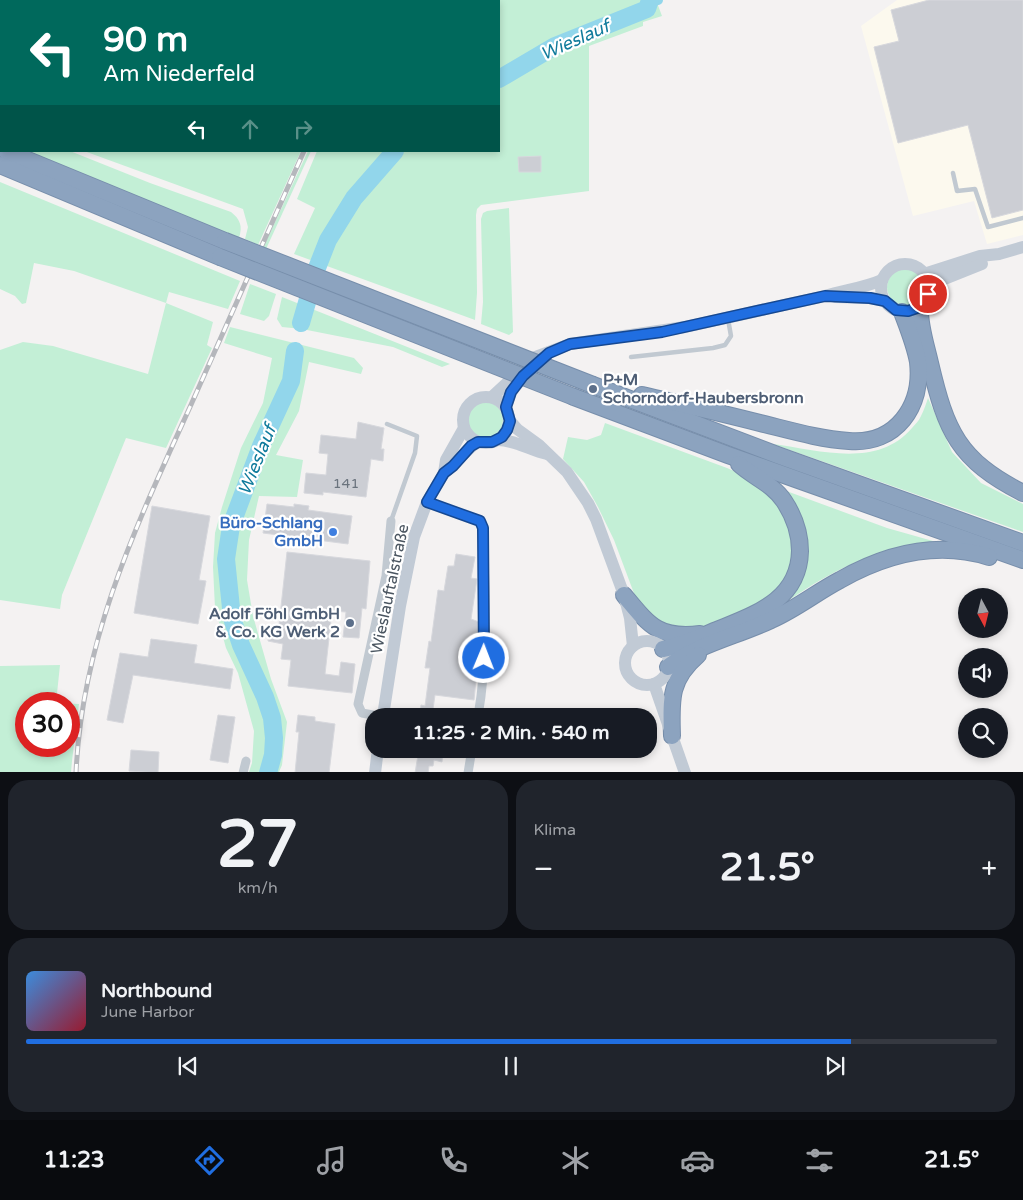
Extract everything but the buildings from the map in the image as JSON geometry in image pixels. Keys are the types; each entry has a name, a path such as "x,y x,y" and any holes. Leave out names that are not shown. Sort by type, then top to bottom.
{"highway":[{"path":"8,152 225,242 682,420 1023,542"},
{"path":"0,165 220,257 430,341 682,420 850,442 870,440 892,431 910,412 918,384 918,362 902,312"},
{"path":"920,307 926,347 938,396 952,433 975,463 1023,493"},
{"path":"668,667 714,637 768,607 791,585 800,558 798,530 792,514 773,488 743,468 682,420"},
{"path":"728,455 1023,560"},
{"path":"656,645 682,646 775,619 839,580 874,562 910,552 943,550 977,553 1016,565 1023,565"},
{"path":"624,595 644,619 655,628 668,634 714,637"},
{"path":"672,736 671,700 678,676 714,637"}],"main road":[{"path":"924,274 980,256 999,254 1022,248"},
{"path":"929,289 937,282 983,263 999,254"},
{"path":"633,646 630,618 624,595 596,519 588,503 567,472 539,445 517,429 510,421 506,407 492,397 535,357 570,344 662,332 825,296 847,289 869,286 882,280 891,269 905,264 912,265 927,278 929,289 926,299 920,307 902,312 885,301 882,295 882,280"},
{"path":"825,296 870,298 885,301"},
{"path":"506,407 511,392 523,376 549,353"},
{"name":"Wieslauftalstraße","path":"384,708 414,537 427,502 444,473 446,460 464,428 464,413 471,402 478,398 492,397"},
{"path":"498,440 507,430 510,421"},
{"path":"464,428 478,442 508,440 549,454"},
{"name":"Wieslauftalstraße","path":"444,473 471,446 478,442"},
{"path":"630,618 666,654 668,667 663,677 654,684 641,684 630,677 626,671 625,658 633,646 640,642 656,645"},
{"path":"654,684 684,772"},
{"path":"375,772 377,758"}],"street":[{"path":"427,502 480,521 483,528 484,642 479,708"},
{"name":"Wieslauftalstraße","path":"365,713 362,712 358,704 386,576 391,520"},
{"path":"468,772 470,758"},
{"path":"243,772 246,762"}],"lane":[{"path":"953,173 957,191 975,189 988,227 1023,218"},
{"path":"631,356 713,348 725,345 731,336 728,317"},
{"path":"414,325 472,347"},
{"name":"Wieslauftalstraße","path":"388,424 417,436 415,452 391,520"}],"shaded area":[{"path":"897,0 1023,0 1023,235 987,244 974,201 913,216 861,26"}],"green space":[{"path":"500,0 656,0 662,16 643,22 643,26 589,46 589,191 481,205 477,209 477,293 475,320 294,254 315,208 297,199 317,152 500,152"},
{"path":"25,152 72,152 150,183 231,212 240,223 239,238"},
{"path":"87,152 301,152 258,245 245,239 248,227 243,209"},
{"path":"308,152 311,152 266,249 263,248"},
{"path":"0,182 240,281 228,309 169,292 166,303 74,271 34,263 26,303 22,304 15,296 0,289"},
{"path":"509,208 513,332 509,335 481,324 483,302 481,219 483,213 487,211"},
{"path":"905,269 912,270 918,274 922,280 922,294 918,300 912,304 905,305 898,304 892,300 888,294 887,287 888,280 892,274 898,270"},
{"path":"250,284 276,294 269,316 264,321 240,314"},
{"path":"282,297 450,364 442,367 393,347 302,329 282,327 277,319"},
{"path":"166,303 213,322 207,345 212,348 166,448 126,438 62,595 60,609 0,600 0,350 23,342 53,346 148,374"},
{"path":"230,327 354,358 363,368 361,374 309,362 299,411 276,455 303,460 297,497 259,496 249,540 247,580 253,616 271,679 287,722 282,765 279,772 249,772 252,763 254,731 238,673 226,648 215,608 213,567 215,533 241,448 263,403 272,358 224,343"},
{"path":"928,398 952,452 981,483 1023,504 1023,532 773,444 847,454 865,453 882,449 898,441 912,428 920,418"},
{"path":"485,402 498,407 503,420 498,433 485,438 472,433 467,420 472,407"},
{"path":"605,423 741,474 776,501 788,519 794,555 786,581 762,603 702,627 668,630 638,604 614,540 598,507 584,482 563,459 568,437 587,440 601,435"},
{"path":"781,489 887,528 947,545 902,548 872,556 827,576 772,612 801,570"},
{"path":"60,665 57,692 15,692 15,757 73,757 71,772 0,772 0,666"}],"waterway":[{"name":"Wieslauf","path":"500,78 555,46 647,9 650,0"},
{"name":"Wieslauf","path":"651,2 658,0"},
{"name":"Wieslauf","path":"301,323 317,268 328,240 354,198 394,152"},
{"name":"Wieslauf","path":"268,772 273,755 272,718 265,697 241,645 232,618 226,559 231,526 261,446 291,381 295,351"}],"railway":[{"path":"76,772 80,724 89,676 100,630 115,584 150,496 304,152"}],"place":[{"name":"P+M Schorndorf-Haubersbronn","path":"593,389"},
{"name":"Büro-Schlang GmbH","path":"333,532"},
{"name":"Adolf Föhl GmbH & Co. KG Werk 2","path":"350,623"}],"route":[{"path":"484,658 485,590 483,528 480,521 427,502 444,473 471,446 478,442 492,442 502,437 510,421 506,407 511,392 538,361 549,353 570,344 662,332 825,296 870,298 885,301 896,310 902,312 920,307 928,294"}]}
